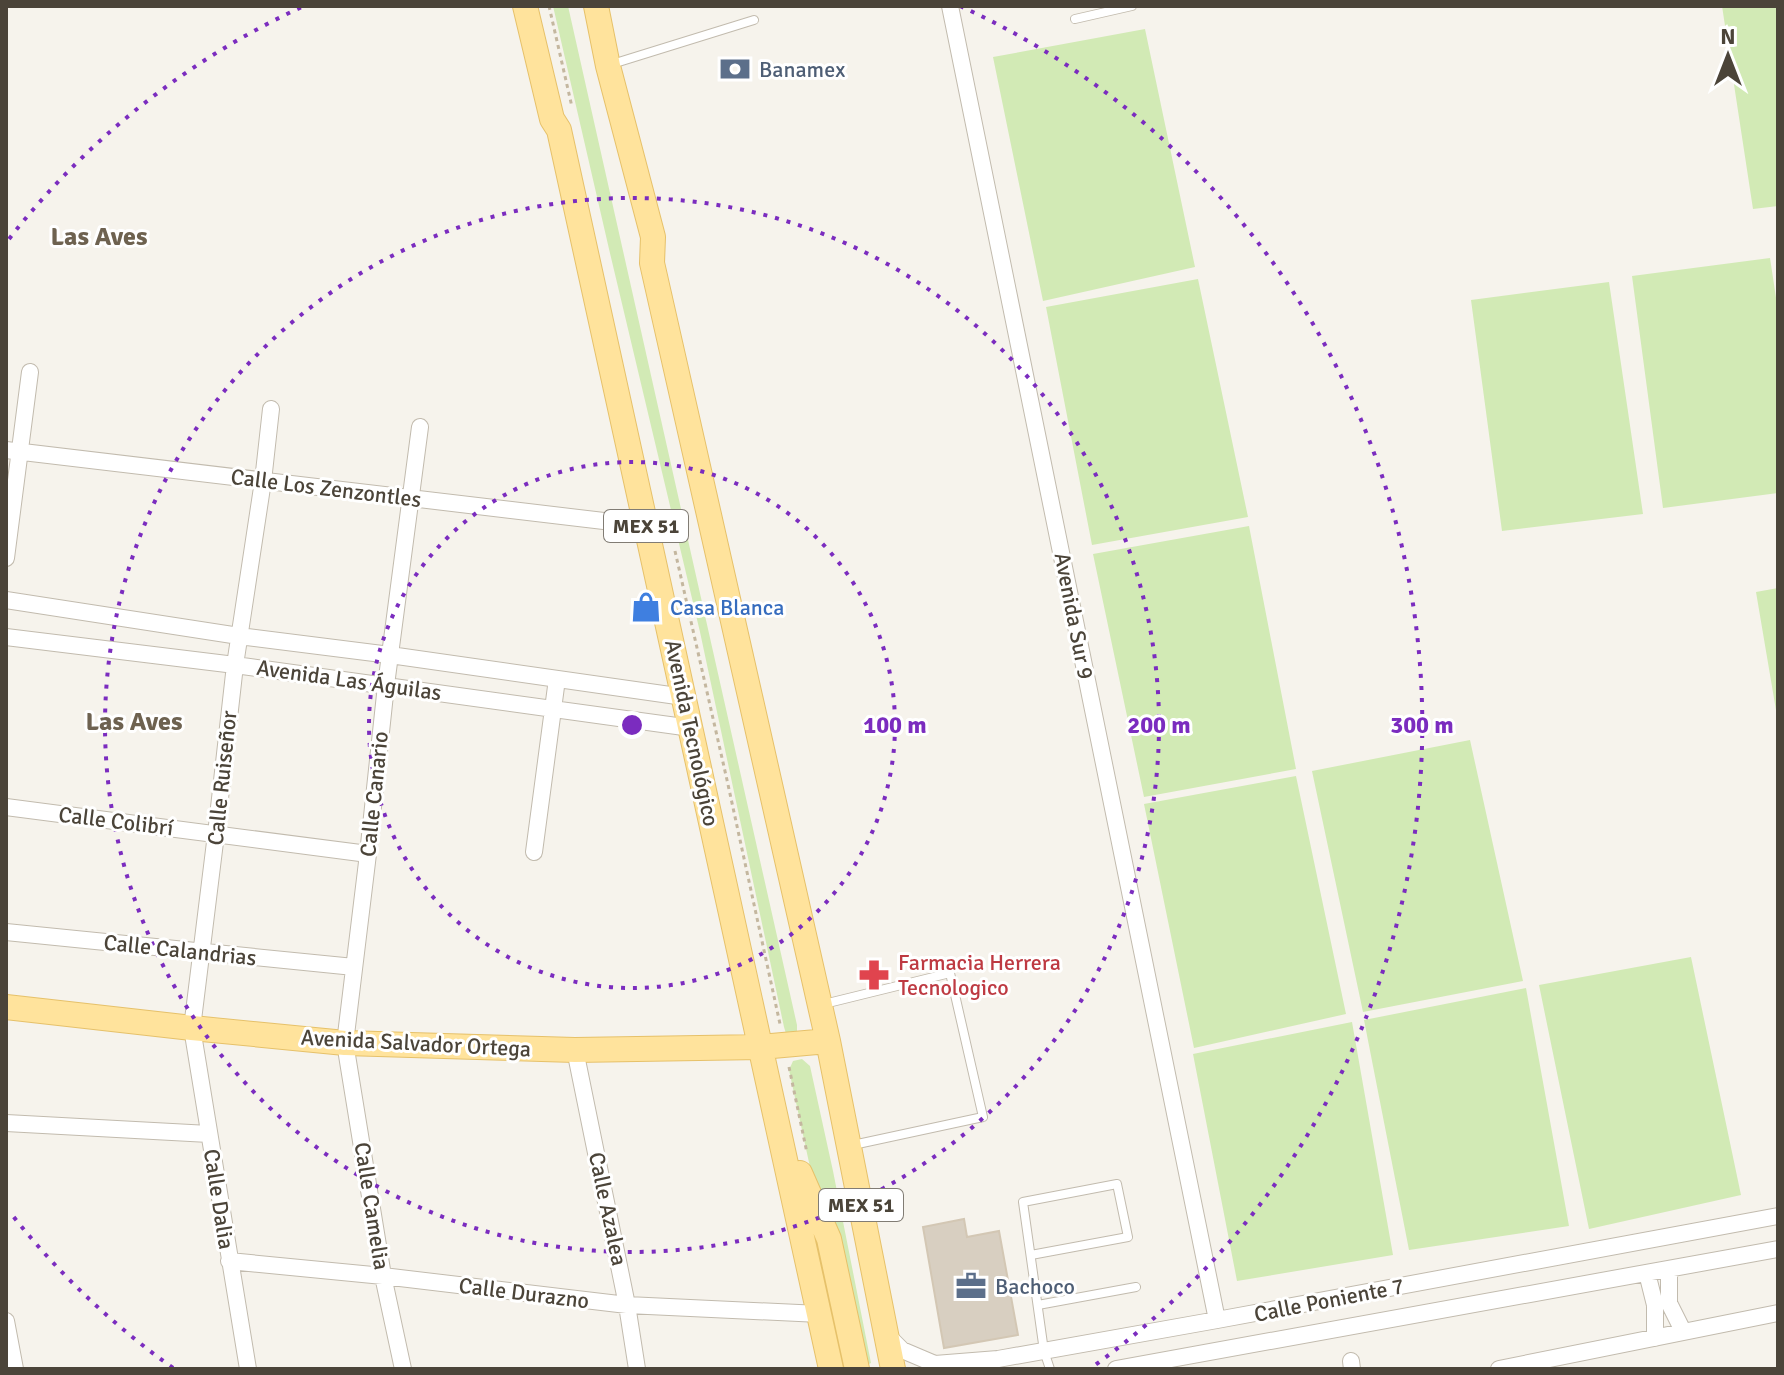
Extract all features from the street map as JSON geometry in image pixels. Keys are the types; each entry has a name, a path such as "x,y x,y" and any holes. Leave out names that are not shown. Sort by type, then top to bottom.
{"main road":[{"name":"Avenida Tecnológico","path":"525,6 552,119 559,130 831,1369"},
{"path":"533,6 559,130"},
{"path":"587,6 618,143 652,263"},
{"name":"MEX 51","path":"596,6 608,66 653,237 652,263 828,1041 893,1369"},
{"name":"Avenida Salvador Ortega","path":"6,1007 345,1043 575,1050 761,1047 828,1041"},
{"path":"779,1127 829,1239 857,1369"}],"street":[{"name":"Avenida Sur 9","path":"950,6 1217,1320"},
{"path":"6,558 12,451 30,372"},
{"name":"Calle Ruiseñor","path":"192,1028 235,665 271,409"},
{"name":"Calle Canario","path":"345,1043 386,685 420,427"},
{"name":"Calle Los Zenzontles","path":"12,451 646,526"},
{"name":"Avenida Las Águilas","path":"6,600 239,636 684,697"},
{"name":"Avenida Las Águilas","path":"6,637 386,685 691,728"},
{"path":"534,852 557,679"},
{"name":"Calle Colibrí","path":"6,807 368,854"},
{"name":"Calle Calandrias","path":"6,932 354,967"},
{"name":"Calle Dalia","path":"192,1028 248,1369"},
{"name":"Calle Camelia","path":"345,1043 383,1276 403,1369"},
{"name":"Calle Azalea","path":"575,1050 637,1369"},
{"path":"6,1123 209,1134"},
{"name":"Calle Poniente 7","path":"886,1334 902,1350 935,1364 999,1364 1044,1351 1778,1216"},
{"name":"Calle Poniente 7","path":"1116,1369 1778,1249"},
{"name":"Calle Durazno","path":"229,1261 627,1305 820,1314"},
{"path":"1669,1270 1669,1303 1683,1331"},
{"path":"1647,1273 1655,1305 1655,1338"},
{"path":"1499,1369 1778,1313"},
{"path":"6,1321 15,1369"}],"lane":[{"path":"1075,19 1132,6"},
{"path":"608,66 754,20"},
{"path":"819,1005 950,973 983,1117 849,1146"},
{"path":"1031,1255 1128,1237 1117,1184 1023,1202 1044,1351 1050,1369"},
{"path":"1038,1305 1136,1287"}],"green space":[{"path":"553,6 568,6 797,1036 787,1037 784,1027 700,632"},
{"path":"1722,6 1778,6 1778,206 1753,209"},
{"path":"1145,29 1195,267 1043,301 993,57"},
{"path":"1770,258 1778,311 1778,493 1663,508 1632,276"},
{"path":"1198,279 1248,517 1092,545 1046,307"},
{"path":"1609,282 1643,514 1502,531 1471,300"},
{"path":"1249,526 1296,769 1144,797 1093,554"},
{"path":"1778,588 1778,722 1756,592"},
{"path":"1470,740 1523,981 1363,1012 1312,771"},
{"path":"1296,776 1346,1014 1194,1048 1144,804"},
{"path":"1691,957 1741,1195 1589,1229 1539,985"},
{"path":"1526,988 1569,1226 1409,1250 1364,1020"},
{"path":"1352,1022 1393,1255 1237,1281 1193,1054"},
{"path":"802,1059 810,1066 871,1363 860,1368 789,1070 793,1061"}],"building":[{"name":"Bachoco","path":"964,1219 967,1237 999,1231 1018,1335 944,1348 923,1227"}],"place":[{"name":"Banamex","path":"735,69"},
{"name":"Casa Blanca","path":"646,607"},
{"name":"Farmacia Herrera Tecnologico","path":"874,975"},
{"name":"Bachoco","path":"971,1286"}],"district":[{"name":"Las Aves","path":"99,237"},
{"name":"Las Aves","path":"134,722"}]}
